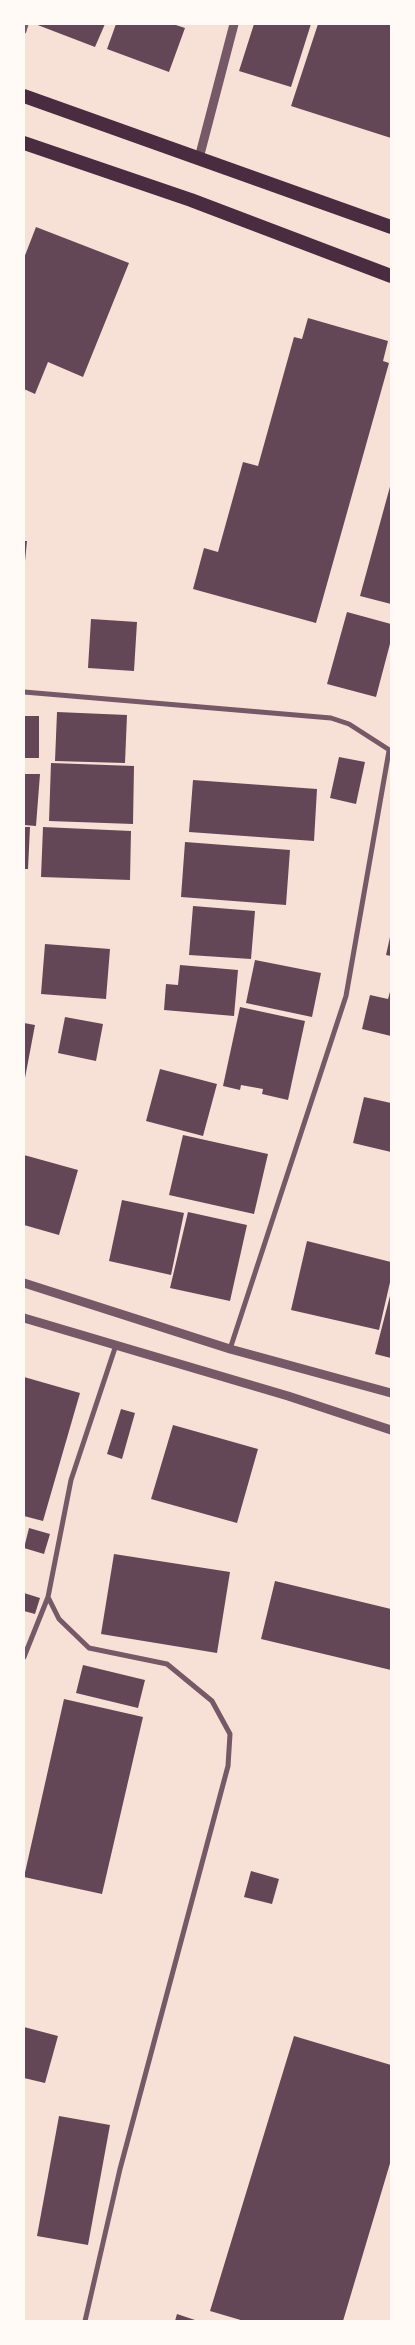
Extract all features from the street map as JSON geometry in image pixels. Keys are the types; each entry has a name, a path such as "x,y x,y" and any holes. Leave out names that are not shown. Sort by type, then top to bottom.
{"highway":[{"path":"24,96 391,227"},
{"path":"24,143 191,200 391,276"}],"street":[{"path":"24,31 26,24"},
{"path":"199,158 234,24"},
{"path":"24,692 331,718 349,724 390,751 346,996 230,1349"},
{"path":"24,1283 230,1349 391,1393"},
{"path":"24,1318 288,1396 391,1430"},
{"path":"24,1657 48,1597 72,1480 116,1345"},
{"path":"48,1597 59,1619 89,1648 167,1664 212,1701 230,1734 228,1766 120,2169 85,2321"}],"building":[{"path":"35,24 105,24 95,47"},
{"path":"116,24 173,24 185,28 169,72 107,49"},
{"path":"254,24 311,24 291,87 239,71"},
{"path":"318,24 391,24 391,138 291,106"},
{"path":"36,227 129,263 83,377 48,362 35,394 24,389 24,258"},
{"path":"308,318 388,341 383,361 389,363 316,623 193,589 204,548 218,552 243,462 258,466 294,337 302,339"},
{"path":"391,483 391,604 360,596"},
{"path":"24,541 27,541 25,561 24,561"},
{"path":"347,612 391,624 391,640 376,697 327,684"},
{"path":"91,619 137,622 134,671 88,668"},
{"path":"57,712 127,715 125,763 55,761"},
{"path":"24,716 39,716 39,758 24,758"},
{"path":"339,757 365,762 356,804 330,798"},
{"path":"51,763 134,766 133,824 49,821"},
{"path":"24,774 40,774 36,826 24,825"},
{"path":"193,780 317,789 314,841 189,832"},
{"path":"24,827 30,827 28,869 24,869"},
{"path":"43,827 131,831 130,880 41,877"},
{"path":"185,842 290,850 286,905 181,897"},
{"path":"193,906 255,911 251,959 189,955"},
{"path":"391,937 391,956 386,955"},
{"path":"45,944 110,949 106,999 41,994"},
{"path":"255,960 321,973 312,1017 246,1003"},
{"path":"180,965 238,970 234,1016 164,1010 166,984 178,985"},
{"path":"391,988 391,1036 362,1029 370,995 388,999"},
{"path":"240,1007 305,1021 288,1100 262,1094 263,1089 241,1085 240,1090 223,1086"},
{"path":"65,1017 103,1024 96,1061 58,1053"},
{"path":"24,1023 35,1025 25,1078 24,1078"},
{"path":"160,1069 217,1084 203,1136 146,1121"},
{"path":"364,1097 391,1103 391,1152 353,1143"},
{"path":"183,1135 268,1154 254,1214 169,1195"},
{"path":"24,1155 78,1170 59,1235 24,1225"},
{"path":"122,1200 184,1213 171,1275 109,1261"},
{"path":"188,1212 247,1225 230,1301 170,1288"},
{"path":"307,1241 391,1262 391,1278 379,1330 291,1310"},
{"path":"391,1292 391,1358 375,1354"},
{"path":"24,1377 80,1393 43,1521 24,1516"},
{"path":"121,1409 135,1413 122,1459 107,1454"},
{"path":"173,1425 258,1449 237,1523 151,1499"},
{"path":"29,1528 50,1534 44,1554 24,1548"},
{"path":"114,1554 230,1572 217,1653 101,1634"},
{"path":"275,1581 391,1609 391,1670 261,1639"},
{"path":"24,1593 40,1598 35,1614 24,1611"},
{"path":"83,1665 145,1680 138,1708 76,1693"},
{"path":"64,1699 143,1717 102,1894 24,1877"},
{"path":"251,1871 279,1879 272,1904 244,1897"},
{"path":"24,2027 58,2036 45,2083 24,2078"},
{"path":"294,2036 391,2065 391,2160 343,2321 244,2321 210,2311"},
{"path":"59,2116 110,2125 88,2245 37,2236"},
{"path":"177,2314 198,2321 175,2321"}]}
